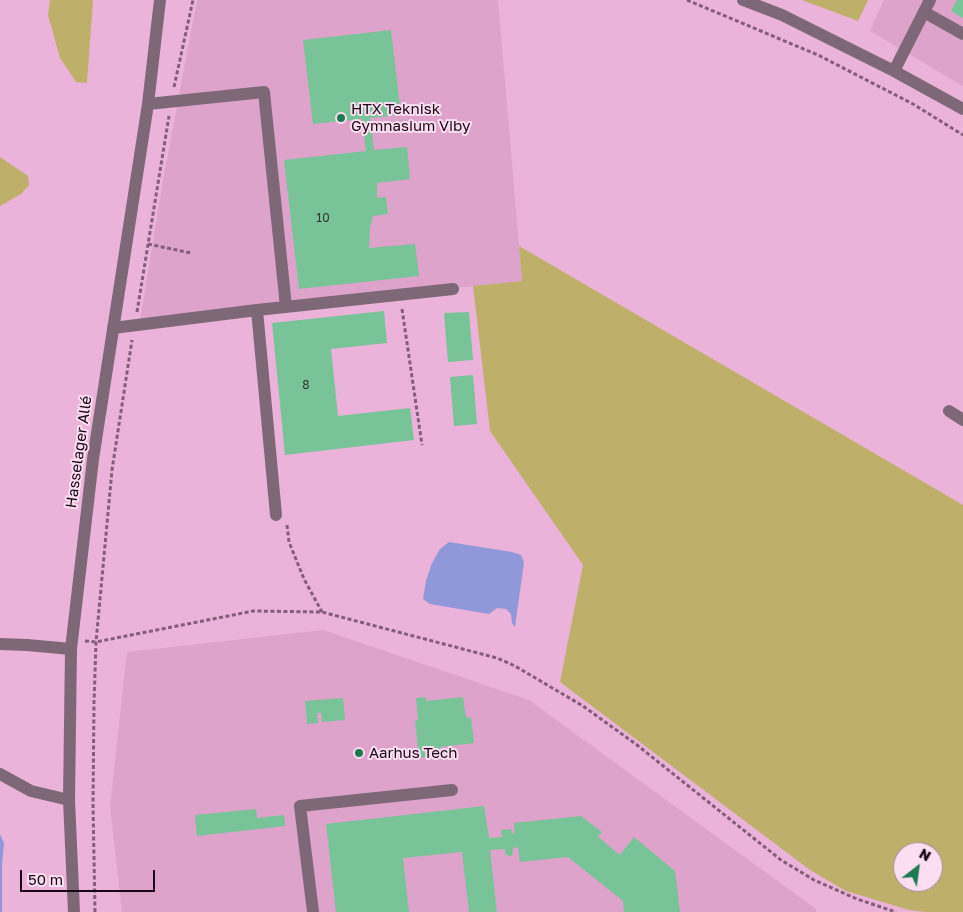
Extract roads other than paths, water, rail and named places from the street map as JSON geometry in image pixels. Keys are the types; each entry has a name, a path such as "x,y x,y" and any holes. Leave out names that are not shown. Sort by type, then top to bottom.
{"street":[{"name":"Hasselager Allé","path":"74,912 69,800 71,644 93,459 148,104 160,0"},
{"path":"743,0 782,15 894,71 963,109"},
{"path":"894,71 927,6 963,34"},
{"path":"148,104 264,92 286,307"},
{"path":"114,328 257,310 453,289"},
{"path":"257,310 276,515"},
{"path":"949,411 963,420"},
{"path":"0,644 71,644"},
{"path":"0,774 31,790 69,800"},
{"path":"313,912 300,806 452,790"}],"water":[{"path":"449,542 521,555 524,562 515,627 512,623 511,614 506,609 497,608 489,614 430,604 423,599 432,563 440,549"},
{"path":"0,834 4,843 2,912 0,912"}],"place":[{"name":"HTX Teknisk Gymnasium Viby","path":"341,118"},
{"name":"Aarhus Tech","path":"359,753"}]}
